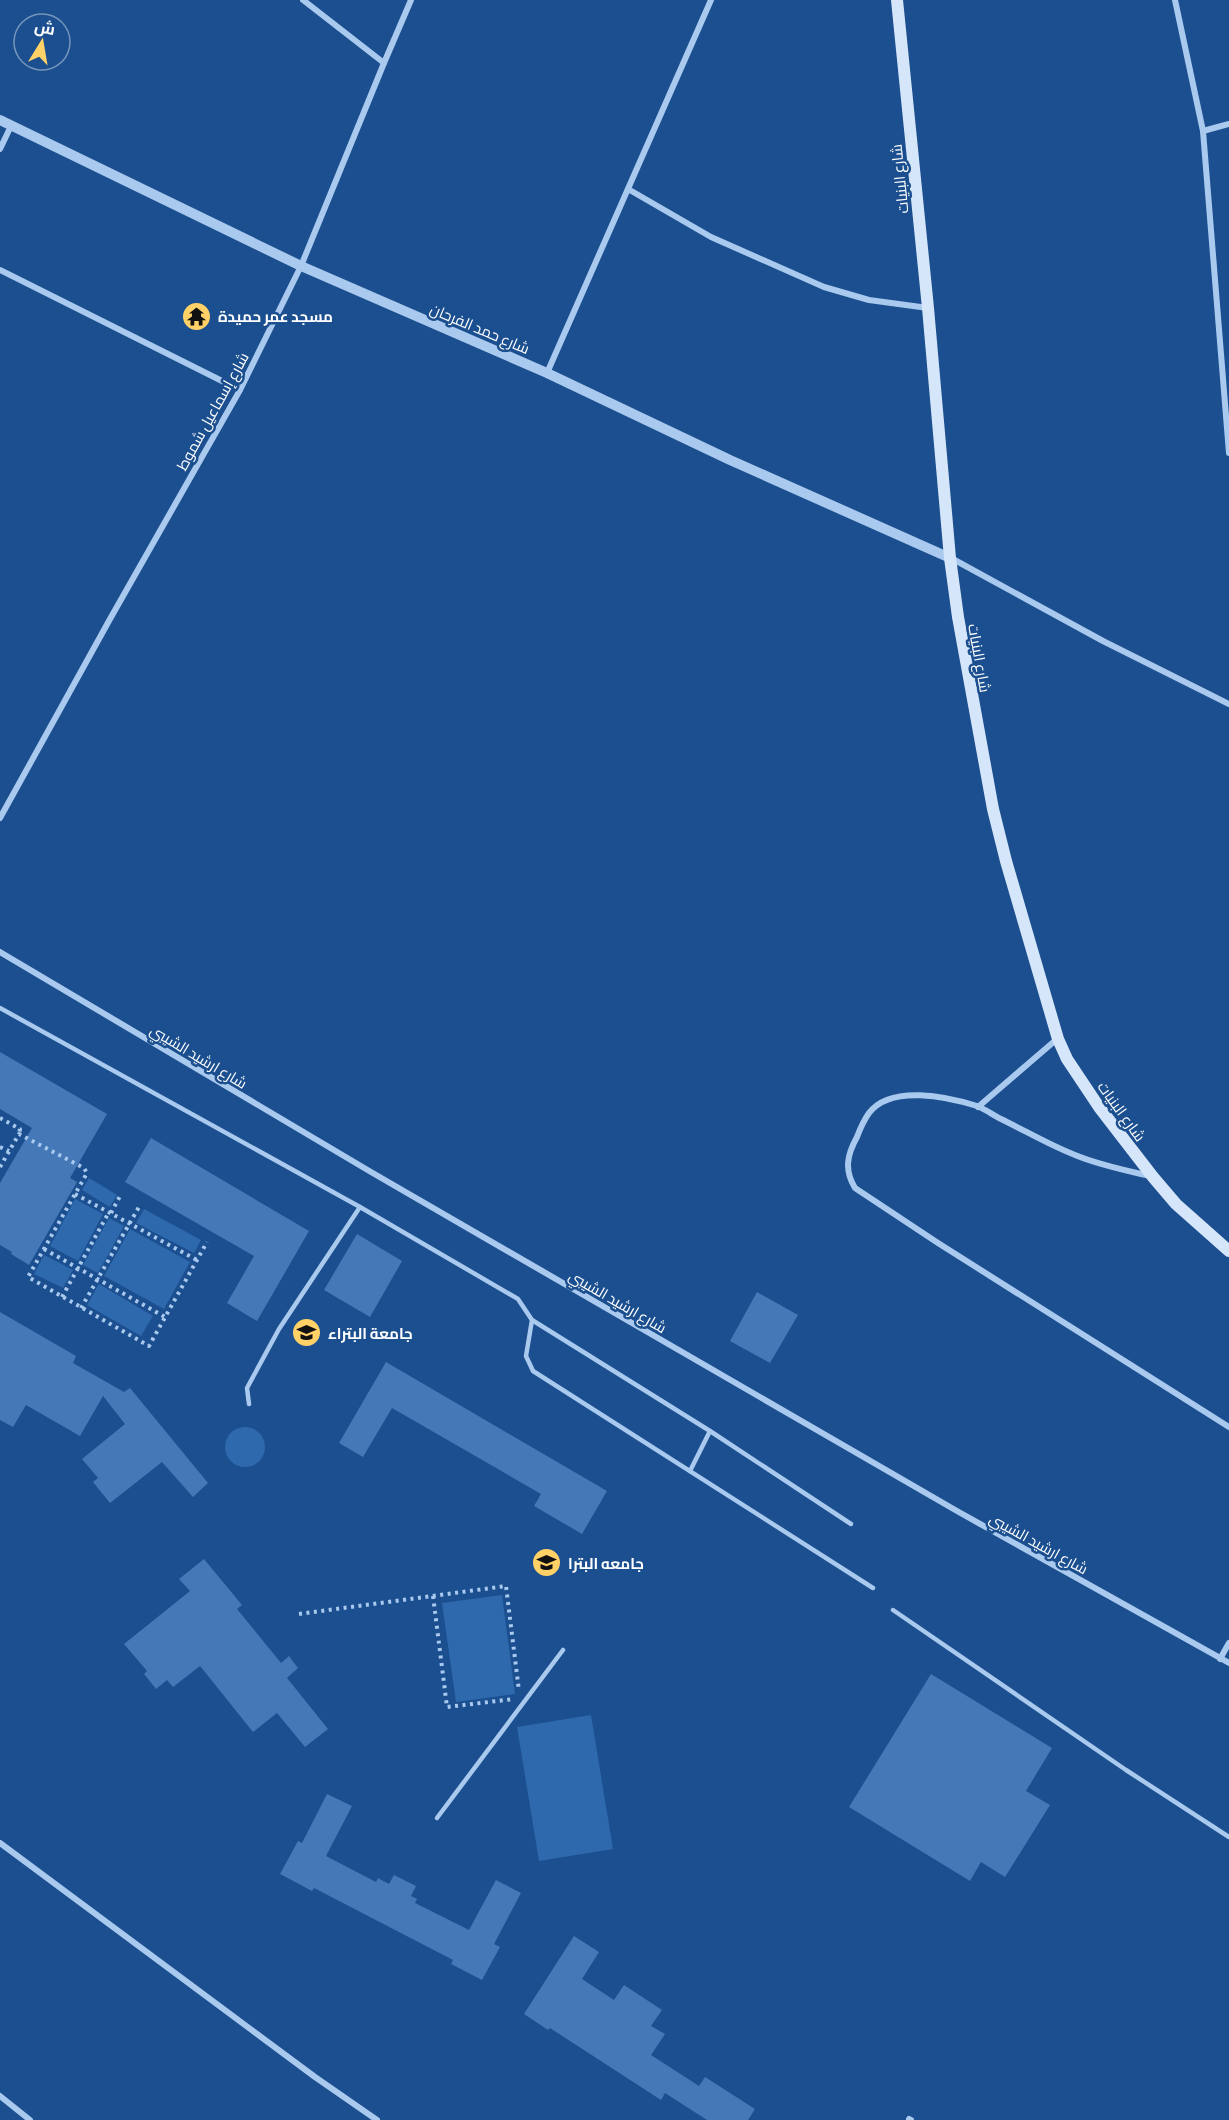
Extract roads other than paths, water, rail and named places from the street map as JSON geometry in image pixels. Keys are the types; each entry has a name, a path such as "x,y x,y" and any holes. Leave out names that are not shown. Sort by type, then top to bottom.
{"main road":[{"name":"شارع البنيات","path":"897,0 950,558 958,617 993,809 1006,861 1058,1038 1067,1059 1099,1107 1153,1177 1176,1204 1229,1251"}],"street":[{"path":"303,0 384,63"},
{"name":"شارع إسماعيل شموط","path":"0,818 240,390 301,266 411,0"},
{"path":"547,373 711,0"},
{"path":"1175,0 1203,131 1229,453"},
{"name":"شارع حمد الفرحان","path":"0,120 301,266 547,373 730,460 950,558"},
{"path":"1203,131 1229,124"},
{"path":"0,149 10,126"},
{"path":"628,189 711,237 824,287 869,300 928,308"},
{"path":"0,270 240,390"},
{"path":"1220,323 1229,322"},
{"path":"950,558 1103,641 1229,705"},
{"name":"شارع ارشيد الشيبي","path":"0,952 371,1172 957,1511 1229,1663"},
{"path":"978,1107 1058,1038"},
{"path":"1153,1177 1110,1167 1075,1155 1038,1139 978,1107 932,1096 914,1095 894,1096 877,1105 869,1113 849,1152 848,1167 849,1179 855,1188 1229,1427"},
{"path":"1221,1659 1229,1643"},
{"path":"0,1843 315,2077 377,2120"},
{"path":"0,2096 30,2120"}],"lane":[{"path":"0,1008 360,1207 518,1299 532,1320 710,1431 851,1524"},
{"path":"249,1404 247,1388 279,1329 360,1207"},
{"path":"532,1320 526,1356 533,1371 873,1588"},
{"path":"690,1471 710,1431"},
{"path":"892,1610 1126,1770 1229,1837"},
{"path":"437,1818 562,1650"}],"place":[{"name":"مسجد عمر حميدة","path":"197,316"},
{"name":"جامعة البتراء","path":"307,1333"},
{"name":"جامعه البترا","path":"547,1563"}]}
